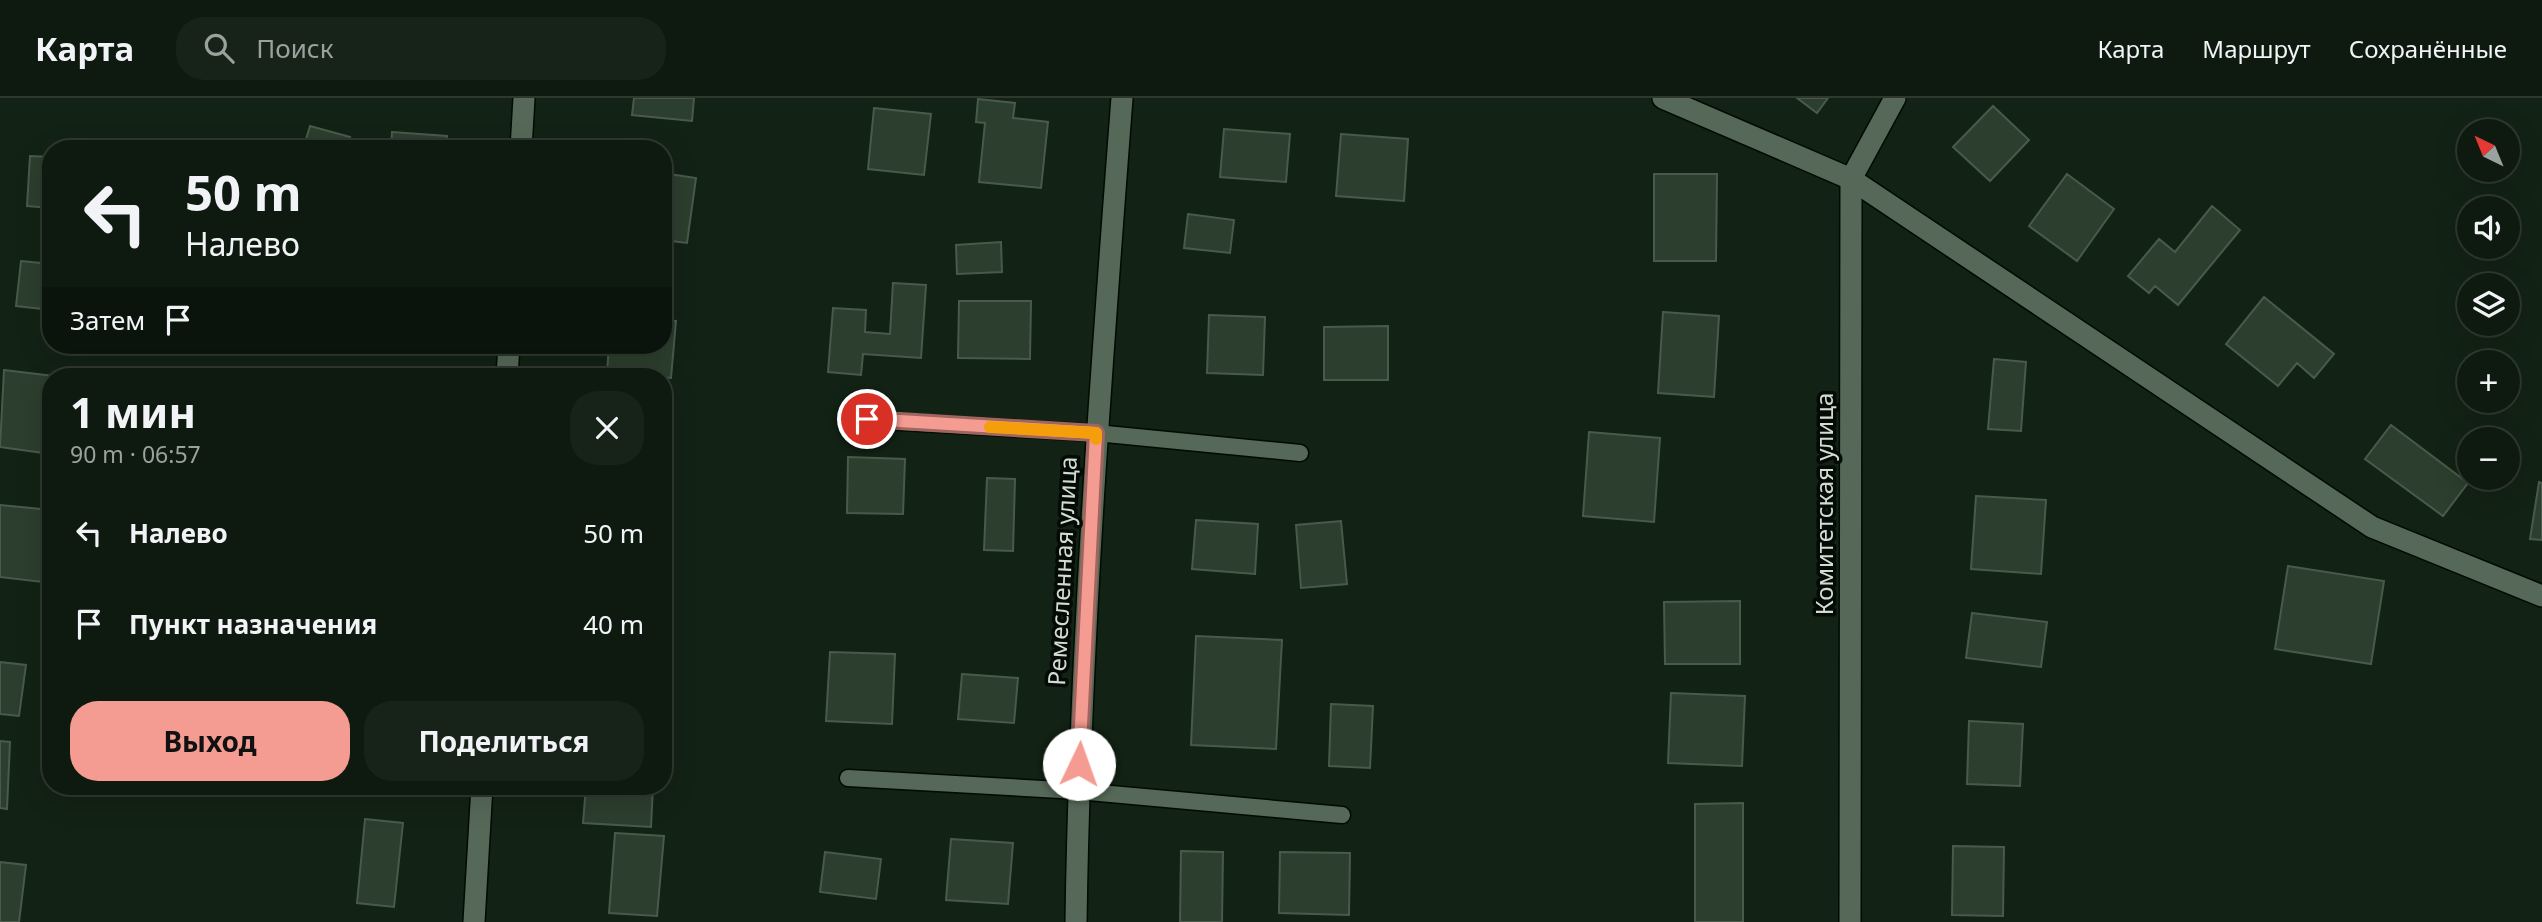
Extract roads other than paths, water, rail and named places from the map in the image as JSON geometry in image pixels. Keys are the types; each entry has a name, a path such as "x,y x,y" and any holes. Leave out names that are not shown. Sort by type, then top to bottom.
{"street":[{"path":"522,140 524,98"},
{"name":"Ремесленная улица","path":"1076,922 1078,791 1096,433 1122,98"},
{"path":"1663,98 1851,179 2372,527 2542,596"},
{"name":"Комитетская улица","path":"1850,922 1851,179 1895,98"},
{"path":"474,922 481,795"}],"lane":[{"path":"867,419 1096,433 1300,453"},
{"path":"848,778 1078,791 1342,815"}]}
